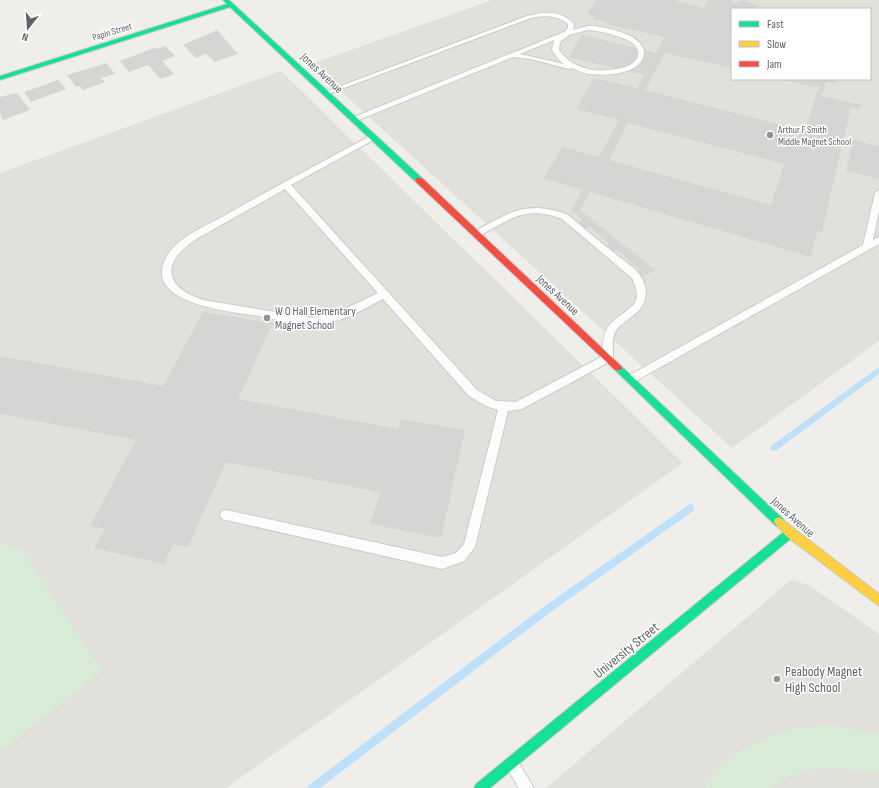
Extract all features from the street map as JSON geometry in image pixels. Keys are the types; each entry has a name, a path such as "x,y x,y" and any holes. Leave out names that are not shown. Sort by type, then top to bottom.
{"street":[{"name":"Papin Street","path":"0,78 229,3"},
{"name":"Jones Avenue","path":"229,3 631,379 790,533 879,600"},
{"name":"University Street","path":"480,788 790,533"}],"lane":[{"path":"326,94 529,16 548,14 559,16 588,28"},
{"path":"568,21 571,24 571,28 558,39 555,46 557,54 564,62 574,68"},
{"path":"353,119 566,33 576,30 602,28 625,35 634,41 639,48 640,55 637,62 630,68 618,72 603,73 588,72 531,57 512,55"},
{"path":"373,138 190,239 178,248 171,257 167,269 169,281 176,291 188,299 202,303 312,322 330,319 356,309 384,294"},
{"path":"286,185 473,393 488,403 504,408 518,406 608,358 607,337 613,327 636,309 642,300 642,288 636,276 565,217 553,211 528,209 518,212 476,234"},
{"path":"867,247 879,194"},
{"path":"631,379 879,240"},
{"path":"226,515 442,563 460,557 469,547 504,408"},
{"path":"511,763 527,788"}],"shaded area":[{"path":"492,0 879,0 879,341 732,448 311,64"},
{"name":"W O Hall Elementary Magnet School","path":"281,71 683,463 226,788 0,788 0,173"},
{"name":"Peabody Magnet High School","path":"791,580 809,585 879,634 879,788 546,788"}],"green space":[{"path":"0,544 21,548 102,671 0,752"},
{"path":"839,726 879,734 879,774 845,769 819,768 791,776 771,788 705,788 723,765 735,755 762,740 776,734 805,727"}],"building":[{"name":"Arthur F Smith Middle Magnet School","path":"596,0 674,0 704,8 708,0 732,0 731,3 737,4 738,1 747,1 746,2 758,5 756,8 731,8 731,68 665,53 645,90 805,131 819,86 814,85 813,87 784,80 836,80 835,84 826,82 822,96 861,105 860,109 851,107 822,232 817,231 811,257 590,192 580,210 655,270 643,277 636,272 640,269 617,250 612,252 605,246 610,244 589,226 584,229 576,223 582,220 571,211 582,190 543,178 563,147 599,157 619,120 576,109 594,78 637,88 644,75 568,57 582,35 656,53 665,37 605,24 606,22 593,19 595,16 587,14","holes":["628,123 784,164 771,205 609,160"]},
{"path":"217,30 238,54 215,62 206,54 196,58 183,45"},
{"path":"165,46 175,56 162,61 174,74 160,79 148,65 129,72 120,61 154,48 156,49"},
{"path":"106,63 115,74 101,78 105,82 83,90 80,86 76,87 67,75"},
{"path":"58,80 66,89 31,102 24,92"},
{"path":"17,93 30,110 3,120 0,113 0,97"},
{"path":"853,140 879,146 879,179 846,171"},
{"name":"W O Hall Elementary Magnet School","path":"203,312 273,323 238,399 398,429 401,419 465,430 441,538 370,524 380,492 226,462 188,547 173,544 164,564 94,548 105,529 90,526 136,440 0,414 0,356 163,386"}],"waterway":[{"path":"774,448 879,370"},
{"path":"312,788 545,611 690,508"}],"traffic: fast":[{"path":"226,0 419,180"},
{"path":"0,78 231,5"},
{"path":"618,368 779,522"},
{"path":"480,788 790,533"}],"traffic: slow":[{"path":"779,522 790,533 879,601"}],"traffic: jam":[{"path":"419,180 618,368"}],"place":[{"name":"Arthur F Smith Middle Magnet School","path":"770,135"},
{"name":"W O Hall Elementary Magnet School","path":"267,318"},
{"name":"Peabody Magnet High School","path":"777,679"}]}
